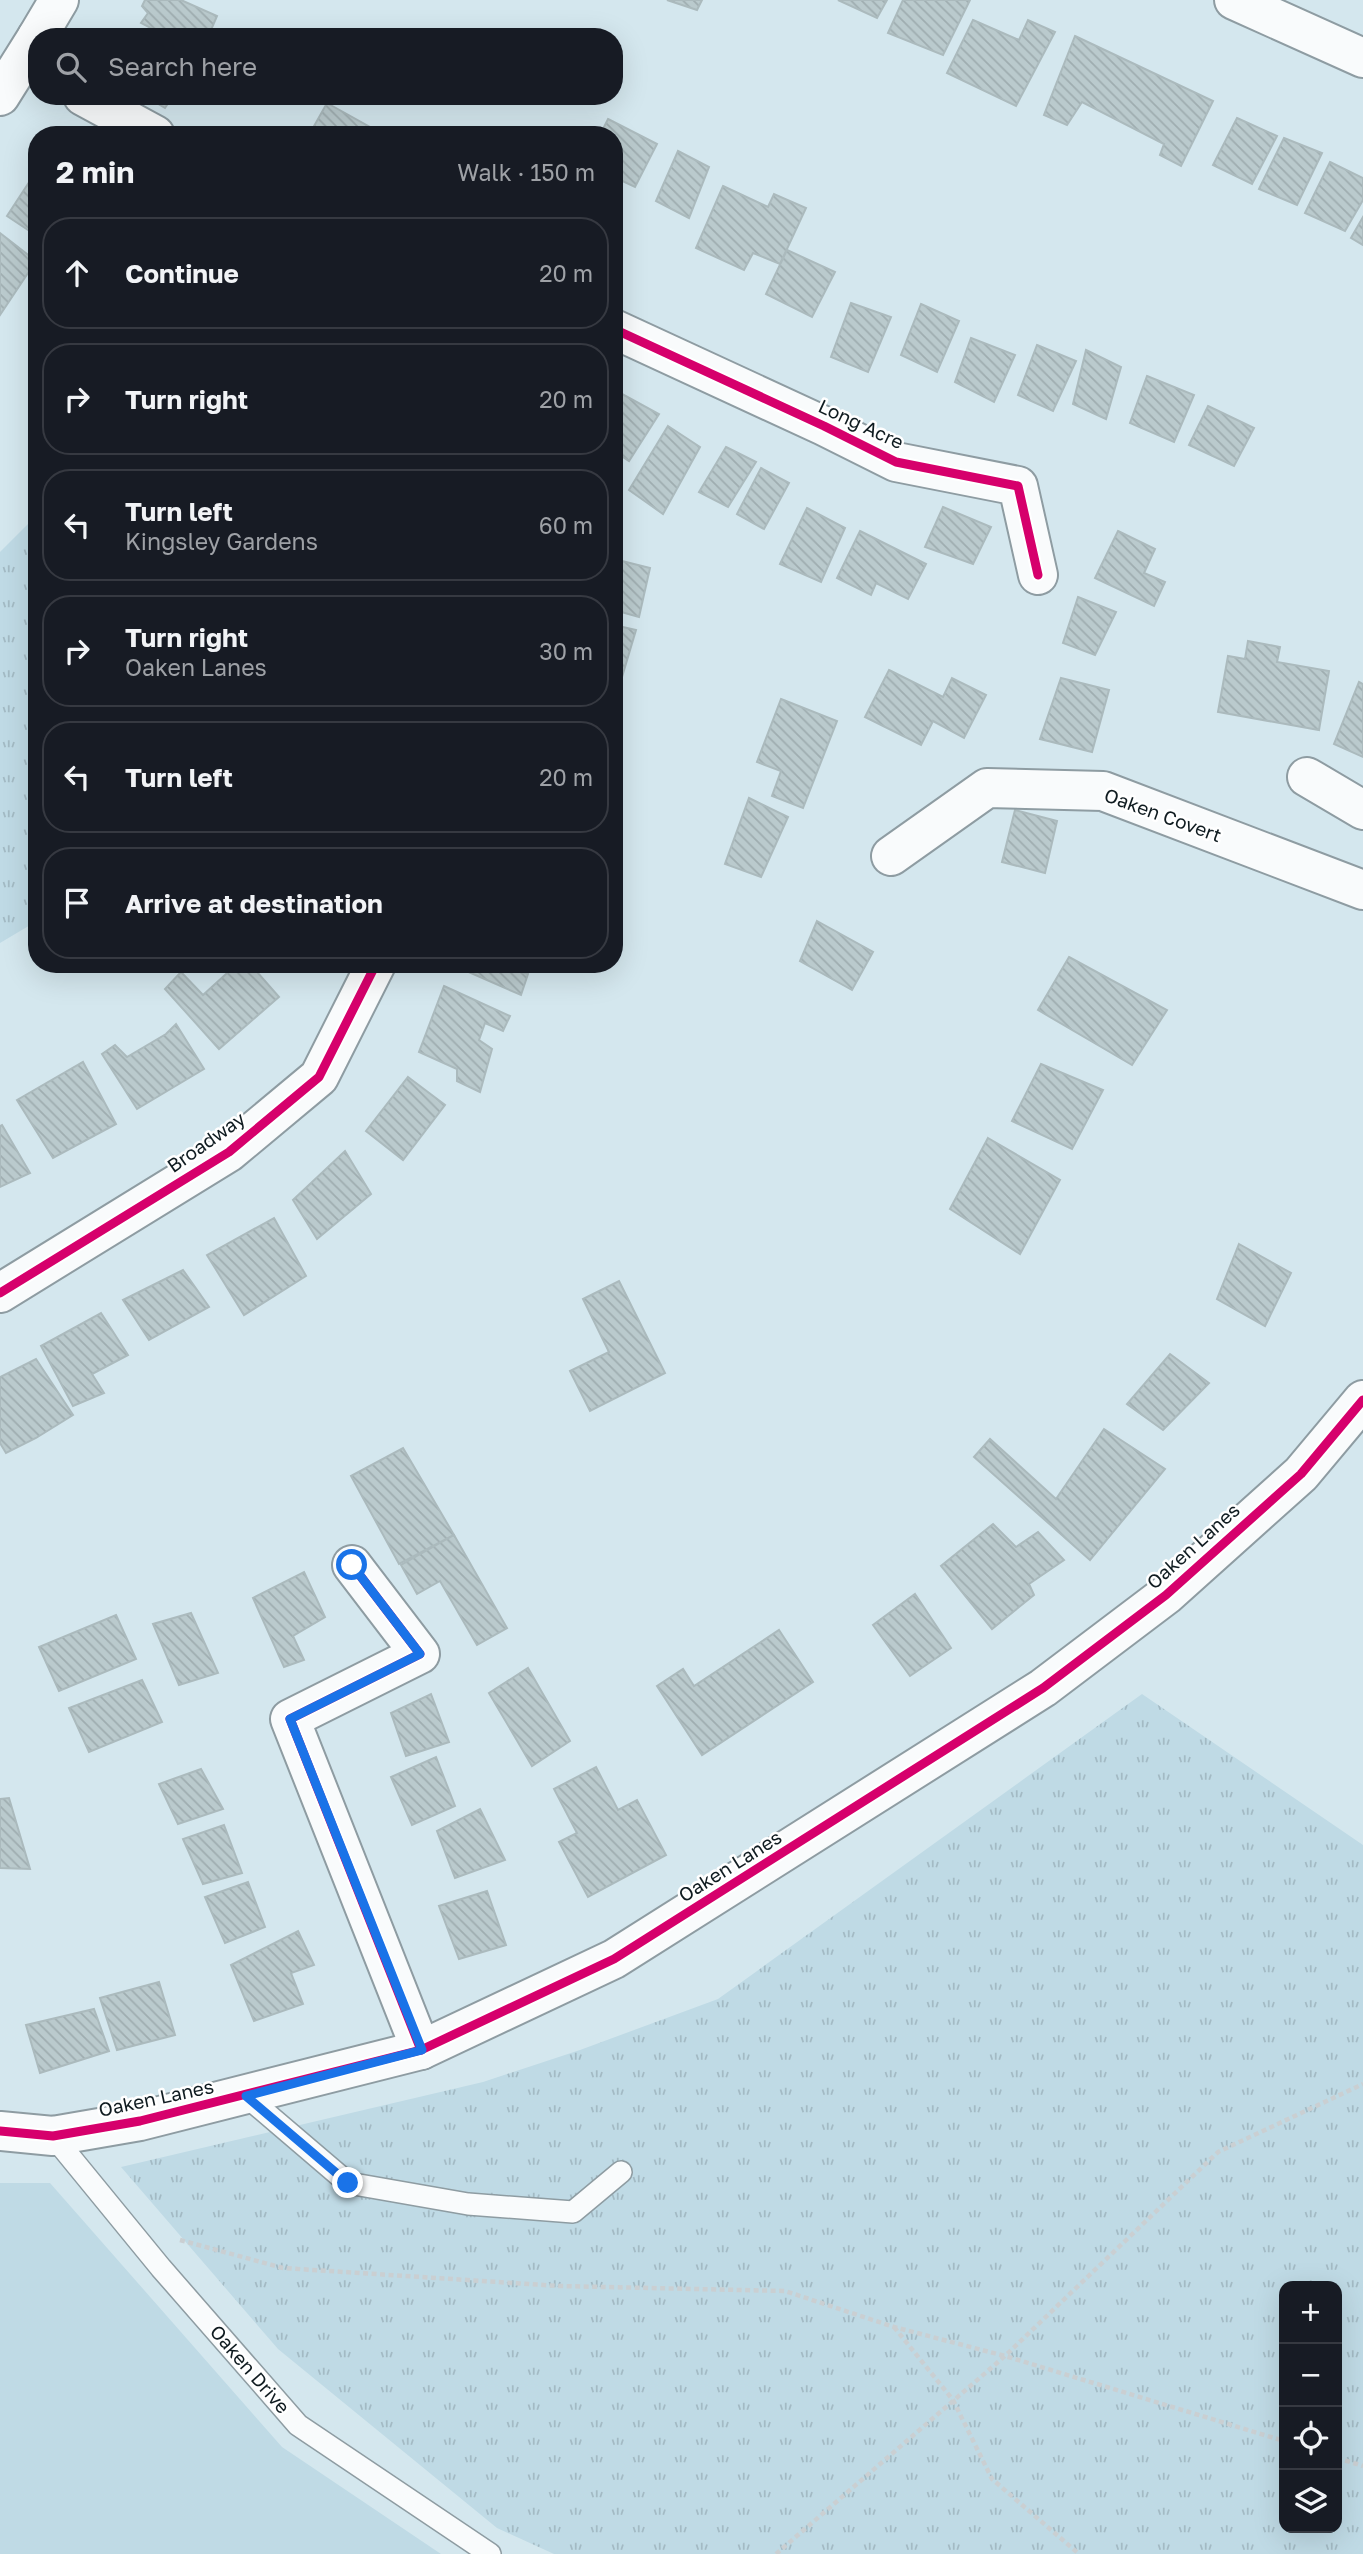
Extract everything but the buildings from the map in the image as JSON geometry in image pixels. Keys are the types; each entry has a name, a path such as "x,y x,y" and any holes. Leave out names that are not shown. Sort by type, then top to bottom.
{"street":[{"path":"45,28 58,0"},
{"path":"1234,0 1363,58"},
{"path":"0,96 28,59"},
{"path":"100,105 138,126"},
{"name":"Long Acre","path":"623,333 896,462 1018,486 1038,575"},
{"path":"1307,777 1363,810"},
{"name":"Oaken Covert","path":"891,856 987,788 1103,791 1363,890"},
{"name":"Broadway","path":"0,1293 229,1152 319,1077 371,973"},
{"name":"Oaken Lanes","path":"0,2131 53,2136 140,2121 422,2050 614,1959 1043,1688 1166,1595 1301,1474 1363,1400"},
{"path":"352,1565 420,1654 290,1719 422,2050"}],"lane":[{"path":"246,2096 348,2183 468,2204 573,2213 621,2172"},
{"name":"Oaken Drive","path":"53,2136 161,2268 298,2425 490,2554"}],"path":[{"path":"776,2554 1005,2356 1218,2152 1363,2084"},
{"path":"128,2227 283,2268 559,2286 785,2291 894,2327 1005,2356 1279,2439"},
{"path":"894,2327 953,2400 992,2479 1079,2554"},
{"path":"1342,2460 1363,2466"}],"green space":[{"path":"28,524 28,926 0,943 0,552"},
{"path":"1142,1694 1363,1845 1363,2554 554,2554 497,2528 278,2349 121,2167 483,2082 580,2050 718,1999"},
{"path":"0,2183 50,2183 282,2447 441,2554 0,2554"}],"cycle path":[{"path":"623,333 896,462 1018,486 1038,575"},
{"path":"0,1293 229,1152 319,1077 371,973"},
{"path":"0,2131 53,2136 140,2121 421,2050 614,1959 1043,1688 1166,1595 1301,1474 1363,1400"},
{"path":"352,1565 420,1654 290,1719 421,2050"}],"route":[{"path":"348,2183 246,2096 422,2050 290,1719 420,1654 352,1565"}]}
